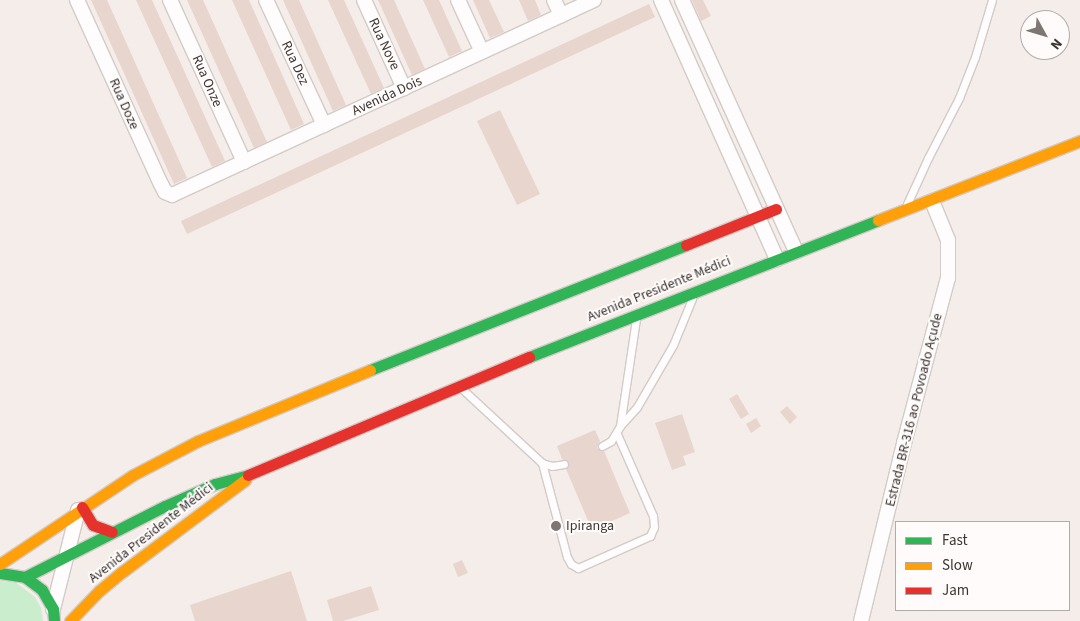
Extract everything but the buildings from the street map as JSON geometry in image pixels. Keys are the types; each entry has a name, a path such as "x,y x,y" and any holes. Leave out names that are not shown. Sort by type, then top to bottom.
{"main road":[{"name":"Avenida Presidente Médici","path":"24,577 112,532 215,484 253,473 458,385 796,251 932,201 1080,141"},
{"path":"0,564 80,508 133,475 221,431 776,210"},
{"name":"Avenida Presidente Médici","path":"70,621 99,591 122,572 253,473"},
{"path":"80,508 93,525 112,532"},
{"path":"0,573 24,577 42,590 54,615"}],"street":[{"name":"Rua Doze","path":"77,0 165,192 172,196 180,193"},
{"name":"Rua Onze","path":"170,0 244,162"},
{"name":"Rua Dez","path":"266,0 324,125"},
{"name":"Rua Nove","path":"364,0 404,88"},
{"path":"458,0 482,52"},
{"path":"554,0 561,15"},
{"name":"Avenida Dois","path":"180,193 594,0"},
{"path":"661,0 777,259"},
{"path":"682,0 796,251"},
{"name":"Estrada BR-316 ao Povoado Açude","path":"861,621 906,434 948,278 948,240 932,201"},
{"path":"54,615 64,558 80,508"}],"lane":[{"path":"904,211 928,158 959,98 975,57 992,0"},
{"path":"620,426 637,407 673,346 695,291"},
{"path":"602,446 611,441 617,434 620,426 637,314"},
{"path":"458,385 542,463 552,466 564,464"},
{"path":"542,463 567,557 571,564 578,568 650,536 654,527 652,516 617,434"}],"green space":[{"path":"0,581 15,582 35,597 41,608 43,621 0,621"}],"traffic: fast":[{"path":"529,357 878,220"},
{"path":"370,370 686,245"},
{"path":"25,577 165,506 215,484 248,475"},
{"path":"0,573 25,577 42,590 53,609 54,621"}],"traffic: slow":[{"path":"878,220 1080,141"},
{"path":"0,564 133,475 198,441 370,370"},
{"path":"70,621 99,591 122,572 245,480"}],"traffic: jam":[{"path":"686,245 776,209"},
{"path":"248,475 529,357"},
{"path":"82,507 93,525 112,532"}],"place":[{"name":"Ipiranga","path":"556,526"}]}
